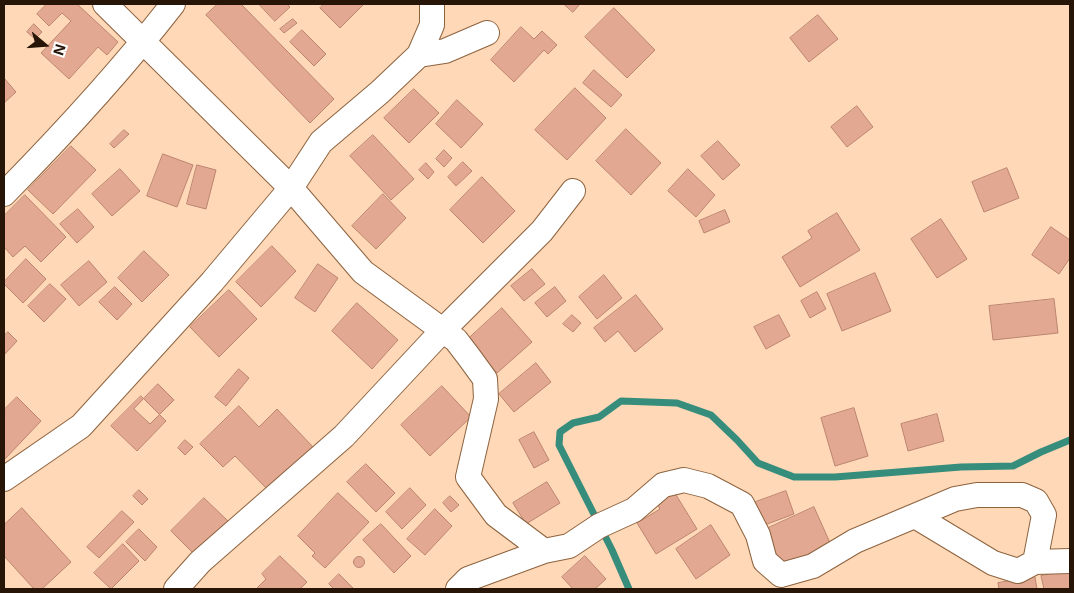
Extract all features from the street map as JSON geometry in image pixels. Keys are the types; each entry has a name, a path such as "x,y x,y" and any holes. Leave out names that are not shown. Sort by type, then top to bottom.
{"street":[{"path":"105,4 291,188 363,272 456,340 485,379 486,398 468,477 496,516 544,551"},
{"path":"4,194 51,146 143,42 173,4"},
{"path":"4,479 81,426 212,282 291,188 322,142 380,92 419,55 432,25 432,4"},
{"path":"419,55 445,51 487,33"},
{"path":"176,589 200,562 344,436 443,330 542,231 573,191"},
{"path":"458,589 468,579 544,551 569,546 603,524 634,510 663,485 684,480 708,486 742,504 758,535 765,561 780,575 814,566 855,541 955,499 977,495 1022,495 1036,502 1044,515 1035,562"},
{"path":"915,516 993,564 1018,571 1035,562 1070,561"}],"building":[{"path":"47,4 77,4 118,42 107,55 98,47 69,79 41,53 71,21 62,13 49,26 37,14"},
{"path":"218,4 241,4 334,99 310,123 206,15"},
{"path":"259,4 287,4 290,7 275,21"},
{"path":"324,4 364,4 340,28 320,8"},
{"path":"564,4 580,4 573,12"},
{"path":"614,8 655,50 627,78 585,37"},
{"path":"818,15 838,39 809,62 790,38"},
{"path":"293,19 297,23 284,33 280,29"},
{"path":"34,24 42,32 35,39 27,32"},
{"path":"521,27 534,39 542,31 557,45 548,54 544,50 514,82 491,60"},
{"path":"302,30 326,54 314,66 290,42"},
{"path":"594,70 622,95 611,107 583,83"},
{"path":"4,78 16,92 4,103"},
{"path":"575,88 606,118 567,160 535,130"},
{"path":"414,89 439,113 409,143 384,118"},
{"path":"457,100 483,124 461,148 436,124"},
{"path":"857,106 873,127 847,147 831,127"},
{"path":"626,129 661,163 631,195 596,161"},
{"path":"124,130 129,134 114,148 110,144"},
{"path":"373,135 414,179 391,200 350,156"},
{"path":"718,141 740,165 723,180 701,156"},
{"path":"71,146 96,170 53,214 28,190"},
{"path":"444,150 452,158 444,167 436,159"},
{"path":"163,154 193,165 177,207 147,196"},
{"path":"463,162 472,171 456,186 448,177"},
{"path":"426,163 434,172 428,179 419,170"},
{"path":"197,165 216,170 206,209 187,204"},
{"path":"1007,168 1019,198 984,212 972,182"},
{"path":"120,169 140,191 112,216 92,194"},
{"path":"688,169 715,195 696,217 668,191"},
{"path":"482,177 515,211 483,243 450,210"},
{"path":"383,194 406,218 376,249 352,226"},
{"path":"25,195 66,237 41,262 25,246 13,257 4,247 4,216"},
{"path":"78,209 94,227 77,243 60,224"},
{"path":"725,210 730,222 704,233 699,221"},
{"path":"837,213 860,250 800,287 782,257 812,238 808,231"},
{"path":"941,219 967,259 937,278 911,239"},
{"path":"1051,227 1070,240 1070,258 1059,274 1032,255"},
{"path":"272,246 296,271 261,307 236,282"},
{"path":"144,251 169,275 142,302 118,278"},
{"path":"26,259 46,279 23,303 4,282"},
{"path":"89,261 107,282 79,306 61,285"},
{"path":"318,264 338,278 315,312 295,298"},
{"path":"532,269 545,284 524,301 511,286"},
{"path":"875,273 891,311 842,331 827,294"},
{"path":"604,275 622,298 597,319 579,297"},
{"path":"50,284 66,299 44,322 28,306"},
{"path":"115,287 132,304 117,320 99,302"},
{"path":"555,287 566,301 547,317 535,303"},
{"path":"229,290 257,319 219,357 190,327"},
{"path":"817,292 826,309 810,318 801,301"},
{"path":"636,295 663,329 635,352 618,331 605,342 594,328"},
{"path":"1054,299 1058,333 993,340 989,306"},
{"path":"357,303 398,340 372,369 332,331"},
{"path":"502,308 532,342 497,373 467,340"},
{"path":"572,315 581,323 573,332 563,324"},
{"path":"779,315 790,336 766,349 754,327"},
{"path":"8,332 17,341 4,355 4,336"},
{"path":"536,363 551,382 514,412 499,394"},
{"path":"239,369 249,378 226,406 215,397"},
{"path":"158,384 174,400 150,424 134,409"},
{"path":"442,386 471,417 430,456 401,425"},
{"path":"141,396 166,421 137,451 111,426"},
{"path":"17,397 41,421 4,460 4,410"},
{"path":"239,406 259,427 277,409 313,447 268,490 235,456 223,467 200,444"},
{"path":"854,408 868,456 835,466 821,418"},
{"path":"937,414 944,441 908,451 901,424"},
{"path":"534,432 549,460 534,468 519,440"},
{"path":"185,440 193,447 185,455 178,448"},
{"path":"366,464 395,493 376,512 347,482"},
{"path":"547,482 560,503 526,524 513,503"},
{"path":"410,488 426,505 402,529 386,512"},
{"path":"139,490 148,499 142,505 133,496"},
{"path":"673,490 697,529 656,554 637,523 660,509 656,501"},
{"path":"786,491 794,514 762,526 753,503"},
{"path":"338,493 369,522 325,568 312,556 315,553 298,536"},
{"path":"450,496 459,505 451,512 443,503"},
{"path":"204,498 228,521 195,555 171,531"},
{"path":"814,507 831,545 781,568 764,530"},
{"path":"22,508 71,562 42,589 34,589 4,556 4,525"},
{"path":"435,509 452,526 425,555 407,539"},
{"path":"122,511 134,522 99,558 87,547"},
{"path":"381,524 411,556 394,573 363,540"},
{"path":"711,525 730,555 696,579 676,549"},
{"path":"139,529 157,547 145,561 126,542"},
{"path":"123,544 139,561 111,589 94,573"},
{"path":"280,556 307,582 300,589 256,589 266,579 262,574"},
{"path":"359,556 365,562 359,568 353,562"},
{"path":"585,556 606,579 595,589 573,589 562,577"},
{"path":"1070,571 1070,589 1044,589 1041,576"},
{"path":"339,574 352,589 334,589 329,584"},
{"path":"1035,577 1037,589 999,589 998,583"}],"waterway":[{"path":"629,589 612,550 559,445 560,432 573,423 599,417 621,401 677,403 711,415 758,463 794,477 835,477 961,467 1013,466 1070,440"}]}
